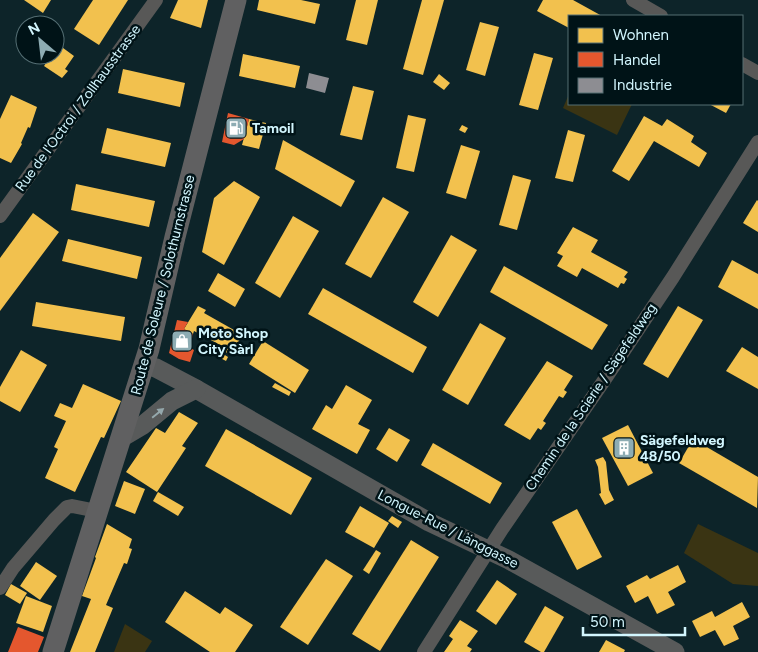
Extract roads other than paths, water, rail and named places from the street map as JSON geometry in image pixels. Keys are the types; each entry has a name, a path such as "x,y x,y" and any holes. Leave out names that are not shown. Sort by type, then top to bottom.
{"main road":[{"name":"Route de Soleure / Solothurnstrasse","path":"53,652 145,365 177,230 236,0"}],"street":[{"name":"Rue de l'Octroi / Zollhausstrasse","path":"0,216 156,0"},
{"path":"633,0 659,15"},
{"path":"743,65 758,73"},
{"name":"Chemin de la Scierie / Sägefeldweg","path":"424,652 489,550 662,293 758,142"},
{"name":"Longue-Rue / Länggasse","path":"145,365 156,368 196,389 429,522 489,550 675,652"},
{"path":"121,438 143,425 172,401 196,389"},
{"path":"0,588 25,554 67,507 72,506 97,511"}],"place":[{"name":"Tamoil","path":"236,128"},
{"name":"Moto Shop City Sàrl","path":"182,341"},
{"name":"Sägefeldweg 48/50","path":"624,448"}]}
